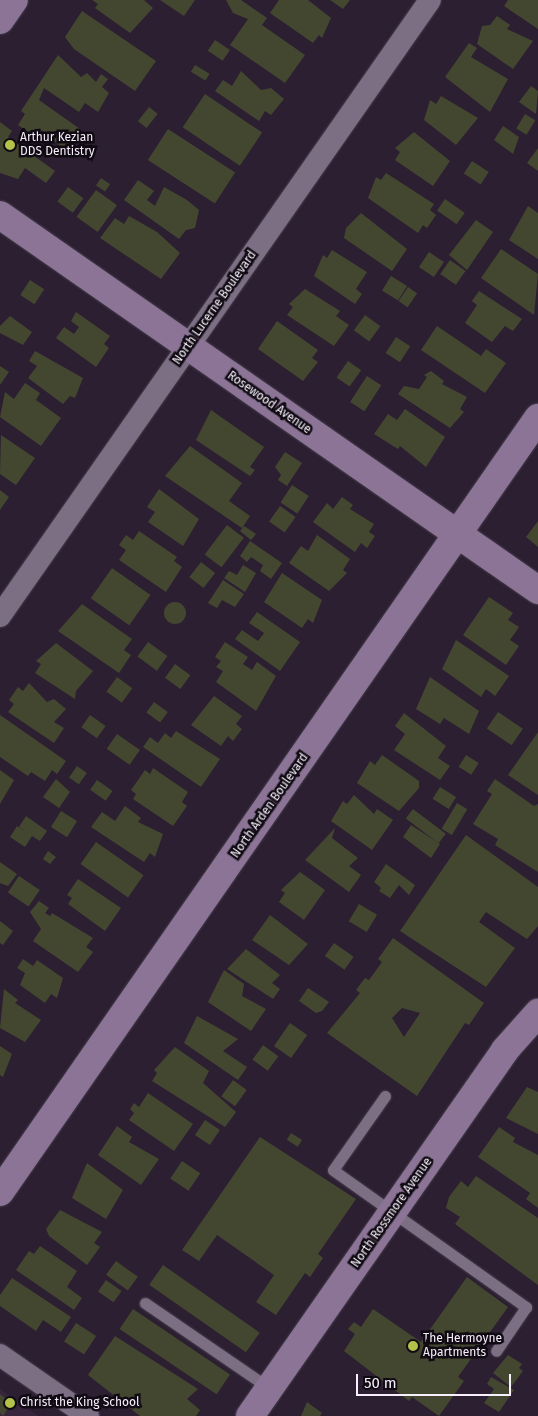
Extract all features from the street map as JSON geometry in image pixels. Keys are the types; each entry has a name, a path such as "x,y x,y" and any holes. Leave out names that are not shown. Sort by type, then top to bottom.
{"street":[{"path":"0,20 14,0"},
{"name":"North Lucerne Boulevard","path":"0,616 430,0"},
{"name":"Rosewood Avenue","path":"0,215 538,590"},
{"name":"North Arden Boulevard","path":"0,1192 538,418"},
{"name":"North Rossmore Avenue","path":"250,1416 506,1050 538,1013"},
{"path":"0,1355 88,1416"}],"lane":[{"path":"385,1096 333,1170 526,1307 496,1351"},
{"path":"145,1303 269,1388"}],"shaded area":[{"name":"Christ the King School","path":"0,1389 38,1416 0,1416"}],"building":[{"path":"92,0 144,0 153,8 130,33 95,8 98,4"},
{"path":"160,0 195,0 184,16"},
{"path":"226,0 241,0 267,18 262,25 305,55 285,83 230,45 248,19 233,13"},
{"path":"279,0 308,0 331,18 322,38 319,35 313,43 270,13"},
{"path":"330,0 350,0 343,9"},
{"path":"508,0 538,0 538,29 504,6"},
{"path":"82,11 156,61 135,91 74,49 65,37"},
{"path":"497,16 510,25 507,29 533,41 513,69 477,44 482,26 490,25"},
{"path":"215,40 230,50 223,61 208,51"},
{"path":"469,43 477,48 471,57 508,79 490,112 445,77"},
{"path":"58,55 81,77 87,73 96,82 101,74 108,79 102,87 109,93 98,112 85,103 79,112 44,88 39,100 80,129 65,150 41,130 36,138 18,125 25,114 21,111"},
{"path":"195,65 210,74 205,81 191,72"},
{"path":"241,71 261,90 271,88 284,99 271,115 265,111 259,121 215,91 223,80 232,86"},
{"path":"531,86 538,91 536,114 519,102"},
{"path":"205,94 262,133 240,166 183,127"},
{"path":"441,96 478,118 456,145 424,120 430,100 436,104"},
{"path":"149,107 158,114 147,128 138,121"},
{"path":"525,114 535,120 527,135 516,129"},
{"path":"0,122 12,131 8,137 55,171 46,183 25,168 18,179 0,173"},
{"path":"503,126 519,137 513,154 494,140"},
{"path":"168,129 235,173 215,204 148,160"},
{"path":"414,132 450,161 433,186 395,160 400,152 395,148"},
{"path":"538,148 538,171 527,163"},
{"path":"472,161 489,172 481,184 464,174"},
{"path":"386,173 434,204 430,210 436,215 427,228 423,225 418,233 368,198 376,177 381,180"},
{"path":"101,178 110,184 105,192 96,185"},
{"path":"138,180 154,191 147,200 155,206 164,187 187,200 199,210 195,228 186,230 179,239 124,200"},
{"path":"68,187 83,198 73,213 57,202"},
{"path":"96,190 117,205 98,232 77,217"},
{"path":"445,199 465,213 457,224 437,210"},
{"path":"528,206 538,213 538,259 509,240"},
{"path":"361,213 407,249 392,271 344,238 346,228"},
{"path":"129,216 157,232 180,253 161,279 100,238 115,218 124,224"},
{"path":"476,220 493,232 467,270 449,255"},
{"path":"501,249 538,274 534,315 481,278"},
{"path":"332,250 367,272 356,289 362,294 355,304 314,276 323,255 327,258"},
{"path":"429,252 444,262 434,277 419,267"},
{"path":"450,260 466,271 456,285 440,274"},
{"path":"391,276 407,286 398,300 382,290"},
{"path":"30,280 44,289 34,304 20,295"},
{"path":"408,287 417,293 408,307 398,301"},
{"path":"305,289 340,311 336,316 349,325 334,346 287,315 293,307 289,304"},
{"path":"479,291 522,319 513,331 505,326 492,342 465,323 477,305 472,301"},
{"path":"76,312 110,336 104,344 109,348 96,367 56,338 64,327 74,334 79,327 71,321"},
{"path":"365,315 380,326 369,342 354,330"},
{"path":"10,316 32,332 23,345 0,333 0,326"},
{"path":"277,321 318,350 312,358 318,362 303,381 258,349"},
{"path":"437,326 481,356 486,349 506,363 485,393 421,350"},
{"path":"396,337 410,346 400,362 386,353"},
{"path":"35,351 83,378 75,398 70,396 63,404 28,378 37,366 29,361"},
{"path":"348,361 361,370 350,387 337,377"},
{"path":"0,366 9,372 0,385"},
{"path":"431,371 444,381 442,384 467,397 460,409 464,412 450,428 398,394 404,386 419,389 427,377 424,375"},
{"path":"367,376 381,385 364,411 350,402"},
{"path":"25,383 40,393 36,400 61,418 41,446 0,417 5,392 14,399"},
{"path":"405,409 445,437 426,467 400,446 398,449 374,434 388,414 397,420"},
{"path":"211,410 264,447 250,467 255,470 250,476 196,440"},
{"path":"1,435 35,458 16,485 0,474"},
{"path":"190,446 242,483 229,501 250,516 242,528 165,476"},
{"path":"285,452 302,463 287,486 278,480 281,475 275,467"},
{"path":"292,485 309,496 297,514 281,503"},
{"path":"159,489 199,519 183,546 148,522 155,512 147,507"},
{"path":"0,490 9,497 0,510"},
{"path":"342,497 353,505 350,509 374,524 369,532 375,536 367,548 361,543 355,552 313,522 327,503 333,509"},
{"path":"280,506 296,517 285,532 269,522"},
{"path":"538,521 538,547 526,537"},
{"path":"227,525 244,538 222,567 205,555"},
{"path":"244,526 256,534 251,540 240,531"},
{"path":"139,531 177,557 174,561 182,567 166,592 119,560 126,550 119,545 126,535 133,540"},
{"path":"317,535 350,559 343,570 347,573 329,591 289,563 301,546 308,551"},
{"path":"250,541 282,563 271,579 260,571 263,565 251,557 247,562 240,556"},
{"path":"201,562 215,573 203,588 189,577"},
{"path":"243,565 256,573 245,592 224,578 229,571 237,575"},
{"path":"112,568 151,595 129,625 91,598"},
{"path":"282,573 322,600 313,623 308,619 302,628 264,602"},
{"path":"223,580 244,594 235,607 222,600 217,608 208,603"},
{"path":"489,597 513,613 508,620 519,627 510,640 519,646 506,665 463,635"},
{"path":"175,602 183,605 186,613 183,621 175,624 167,621 164,613 167,605"},
{"path":"82,604 132,639 124,650 131,655 119,673 58,631"},
{"path":"257,612 300,642 280,671 235,639 242,630 258,641 264,633 249,623"},
{"path":"456,640 509,676 495,696 486,689 481,697 442,669"},
{"path":"148,642 167,656 157,671 137,657"},
{"path":"225,642 248,657 243,664 252,670 257,662 276,676 256,711 216,682 223,671 216,667 221,661 215,657"},
{"path":"56,643 93,671 76,691 75,699 35,673 41,664 36,661"},
{"path":"175,664 190,675 180,689 165,678"},
{"path":"117,677 132,688 122,703 106,692"},
{"path":"430,677 479,711 469,734 444,718 440,724 416,709"},
{"path":"29,683 47,702 54,699 66,709 54,722 64,728 54,743 8,712 14,704 9,700 18,687 23,691"},
{"path":"214,696 242,716 236,724 242,729 233,741 228,736 221,746 191,725"},
{"path":"154,702 168,712 160,723 146,713"},
{"path":"498,712 523,729 512,745 487,729"},
{"path":"404,713 446,746 438,758 450,766 440,780 394,750 405,734 395,726"},
{"path":"0,715 66,761 57,774 52,770 45,781 31,772 28,776 0,757"},
{"path":"90,715 106,726 97,738 81,727"},
{"path":"176,731 220,759 201,787 143,747 150,737 158,743 165,733 171,738"},
{"path":"538,732 538,795 508,775"},
{"path":"117,734 140,750 130,765 107,749"},
{"path":"382,755 419,781 419,788 399,811 357,783 370,761 375,765"},
{"path":"466,755 479,763 471,775 459,767"},
{"path":"77,766 87,773 79,784 69,777"},
{"path":"153,768 188,792 182,802 187,806 173,826 133,799 136,794 131,790 145,770 150,774"},
{"path":"0,770 14,780 0,804"},
{"path":"56,779 70,792 59,808 43,797"},
{"path":"495,779 534,806 538,804 538,872 495,845 498,839 473,824 492,794 487,791"},
{"path":"97,780 113,791 106,801 90,790"},
{"path":"440,787 456,797 449,809 433,799"},
{"path":"354,795 374,814 377,809 393,820 372,850 331,821 343,801 347,804"},
{"path":"457,803 467,809 452,835 442,829"},
{"path":"125,806 141,818 138,822 163,834 155,857 150,853 144,862 91,827 102,812 115,821"},
{"path":"413,809 446,834 439,843 406,819"},
{"path":"61,811 77,821 67,837 51,827"},
{"path":"26,816 47,831 40,841 32,836 25,847 10,837 17,826 27,833 19,827"},
{"path":"411,825 440,844 431,858 403,837"},
{"path":"335,828 332,838 358,858 349,866 361,875 349,892 305,860"},
{"path":"466,835 538,887 538,926 527,939 486,912 479,922 515,948 486,987 400,931"},
{"path":"96,842 144,875 128,897 81,864"},
{"path":"48,851 56,857 50,864 43,859"},
{"path":"0,862 17,874 8,886 0,883"},
{"path":"386,864 415,885 409,895 399,885 390,898 379,891 381,888 374,882"},
{"path":"300,872 325,890 304,920 279,902 285,893 281,890"},
{"path":"19,876 40,890 29,907 8,893"},
{"path":"78,879 121,908 105,931 68,904 72,898 67,895"},
{"path":"39,901 49,908 45,913 50,916 52,913 93,938 86,947 93,952 78,972 33,941 41,929 30,912"},
{"path":"359,904 377,915 367,932 349,921"},
{"path":"270,915 308,944 289,965 252,940"},
{"path":"0,921 13,931 3,945 0,943"},
{"path":"393,938 484,1003 469,1025 465,1023 417,1096 327,1033 360,993 356,990 365,978 369,980 382,962 378,959","holes":["402,1008 420,1013 404,1037 392,1018"]},
{"path":"334,943 354,957 344,970 325,956"},
{"path":"246,949 280,975 272,983 280,989 273,999 227,969"},
{"path":"23,959 33,966 37,960 63,978 57,998 51,994 45,1003 20,985 25,973 17,968"},
{"path":"224,970 244,984 242,996 266,1009 251,1031 208,1002"},
{"path":"308,988 329,1002 322,1011 316,1013 299,1001"},
{"path":"4,989 18,1000 15,1003 41,1020 25,1042 0,1028"},
{"path":"197,1016 238,1039 223,1051 247,1067 238,1080 184,1043"},
{"path":"290,1023 307,1035 291,1058 274,1046"},
{"path":"263,1045 278,1056 268,1071 252,1060"},
{"path":"0,1046 12,1054 3,1077 0,1075"},
{"path":"175,1047 209,1071 203,1083 236,1112 225,1127 152,1081 157,1073 154,1070"},
{"path":"233,1080 247,1090 235,1106 221,1096"},
{"path":"527,1087 538,1092 538,1134 506,1118"},
{"path":"148,1093 193,1124 174,1151 129,1120 134,1113 130,1109 134,1103 139,1107"},
{"path":"205,1120 220,1130 210,1145 195,1135"},
{"path":"117,1126 132,1137 129,1142 159,1159 141,1185 98,1155"},
{"path":"499,1127 515,1138 513,1142 538,1155 538,1208 526,1199 530,1193 478,1157"},
{"path":"291,1133 302,1140 298,1147 287,1140"},
{"path":"260,1137 356,1199 318,1254 323,1258 310,1277 305,1273 276,1315 256,1302 274,1275 217,1235 199,1261 182,1250"},
{"path":"182,1161 200,1173 188,1191 170,1178"},
{"path":"87,1163 123,1190 106,1219 72,1198"},
{"path":"476,1176 538,1218 538,1285 455,1224 460,1217 446,1208 449,1197 461,1181 468,1187"},
{"path":"60,1210 102,1232 94,1243 100,1247 87,1265 49,1236 46,1229"},
{"path":"40,1246 77,1271 67,1287 82,1298 74,1310 16,1270 29,1251 34,1254"},
{"path":"116,1261 138,1277 128,1291 106,1275"},
{"path":"163,1265 260,1333 246,1352 149,1285"},
{"name":"The Hermoyne Apartments","path":"467,1277 508,1307 458,1377 464,1381 439,1416 412,1397 409,1401 344,1351 355,1334 348,1329 354,1322 361,1327 373,1309 421,1342"},
{"path":"12,1278 71,1317 61,1332 43,1320 36,1331 0,1306 0,1295"},
{"path":"106,1280 122,1291 114,1302 98,1291"},
{"path":"133,1309 230,1374 217,1394 120,1329"},
{"path":"76,1323 96,1336 84,1355 64,1341"},
{"path":"115,1336 198,1389 187,1399 200,1410 196,1416 140,1416 88,1375"},
{"path":"508,1355 522,1364 519,1368 523,1371 511,1387 493,1373"},
{"path":"491,1377 514,1390 499,1412 484,1403 494,1389 487,1384"},
{"path":"0,1394 12,1403 3,1416 0,1413"},
{"path":"307,1402 322,1413 320,1416 301,1416"}],"place":[{"name":"Arthur Kezian DDS Dentistry","path":"10,145"},
{"name":"The Hermoyne Apartments","path":"413,1346"},
{"name":"Christ the King School","path":"10,1403"}]}
